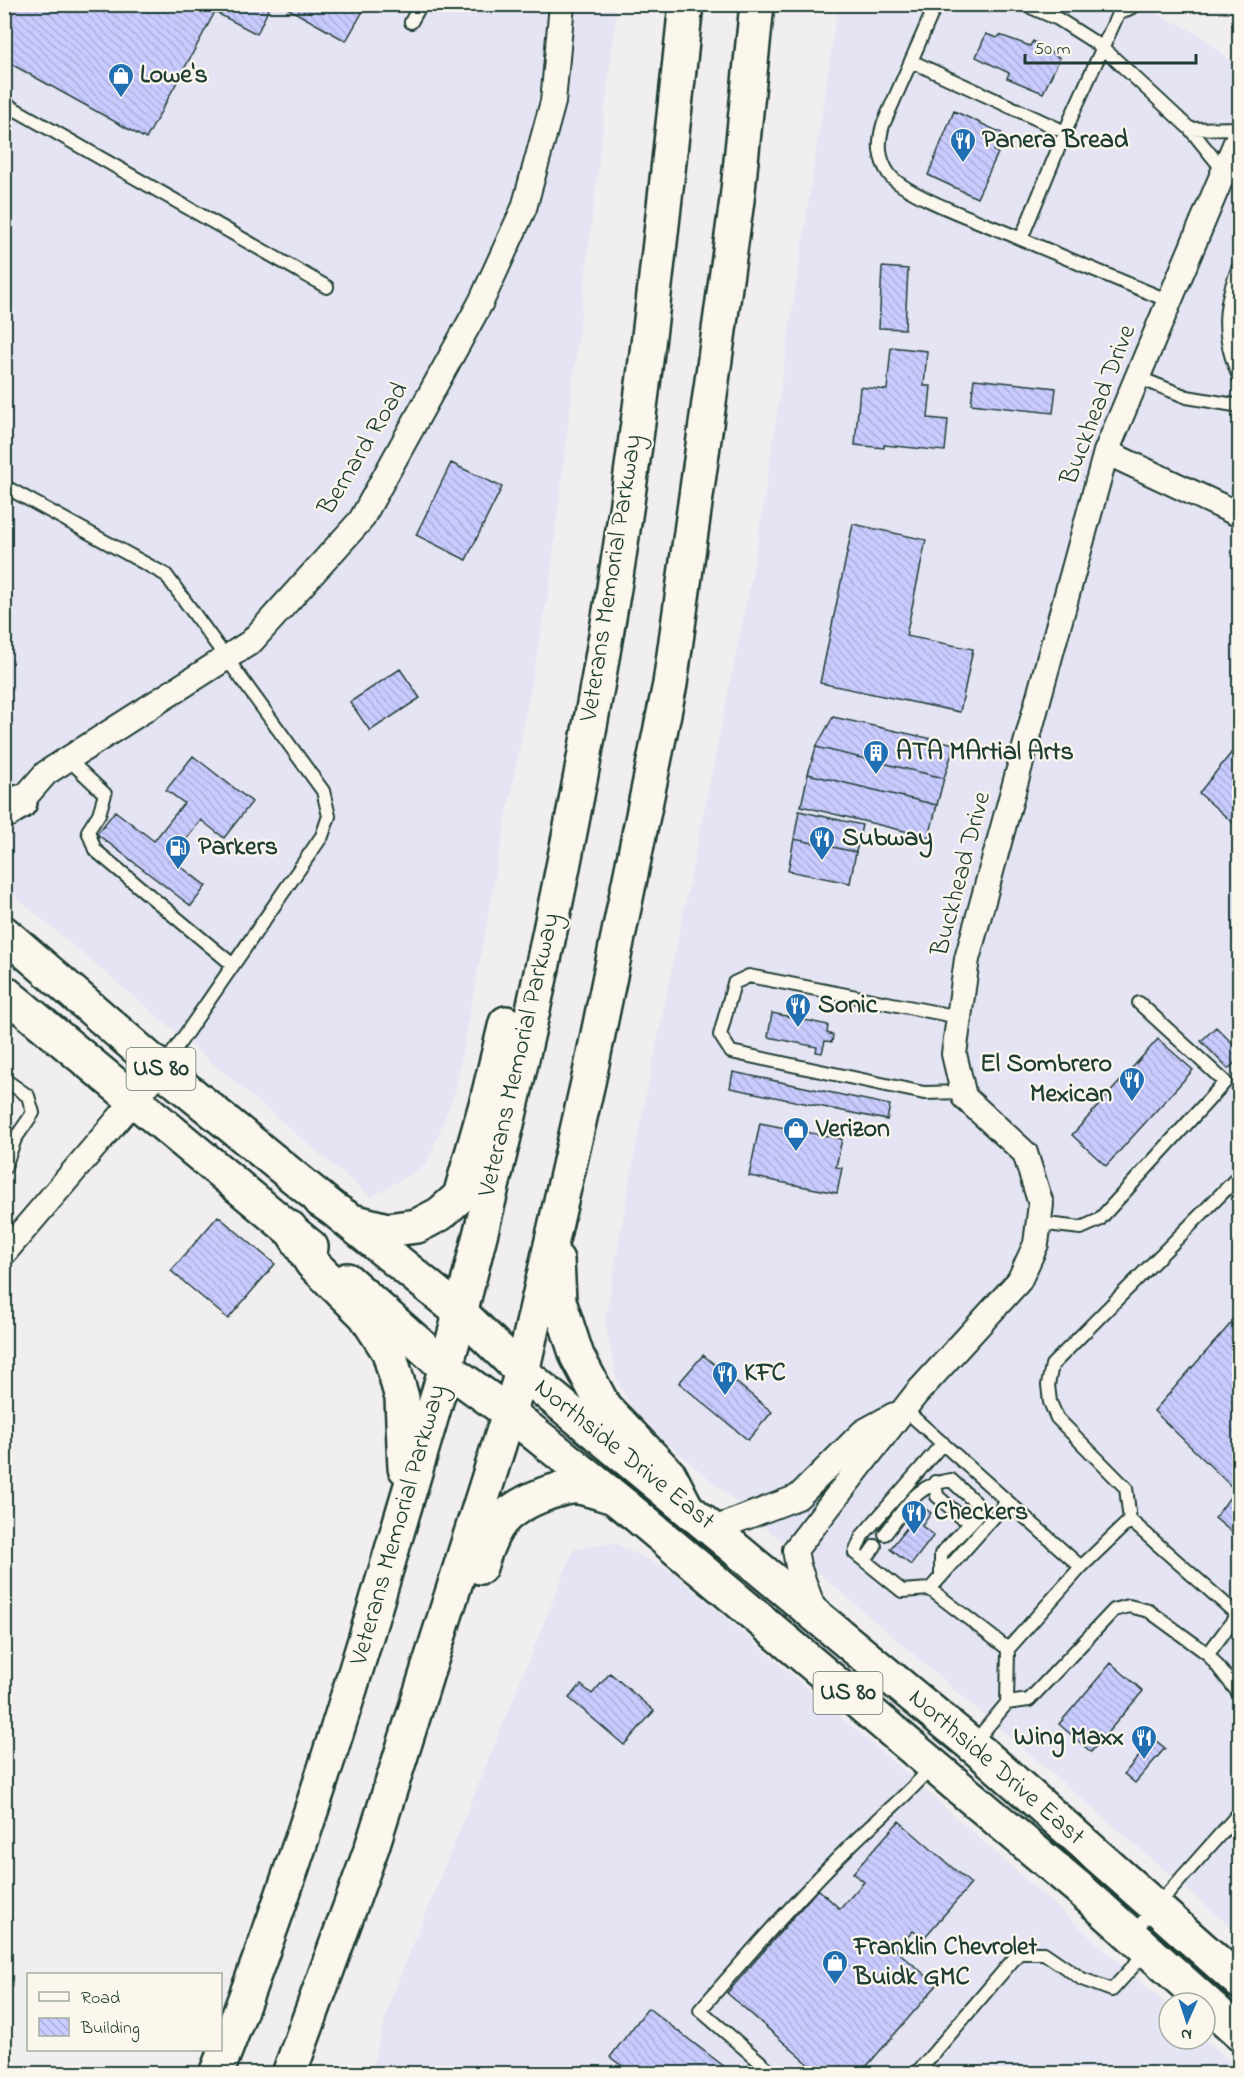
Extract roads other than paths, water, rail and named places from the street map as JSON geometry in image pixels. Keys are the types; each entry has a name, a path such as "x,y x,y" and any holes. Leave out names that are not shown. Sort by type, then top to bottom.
{"main road":[{"name":"Veterans Memorial Parkway","path":"216,2073 245,2002 357,1669 461,1313 517,1078 573,819 616,575 655,291 686,4"},
{"path":"289,2073 372,1847 522,1372 589,1078 670,684 737,200 757,4"},
{"path":"321,1200 352,1221 387,1230 417,1226 440,1214 460,1196 487,1101 512,999 551,878 573,819"},
{"path":"4,916 18,931 83,986 100,1016"},
{"name":"Northside Drive East","path":"4,933 161,1069 461,1313 522,1372 972,1745 1239,1982"},
{"name":"Northside Drive East","path":"4,992 290,1228 445,1367 509,1413 615,1497 933,1765 1139,1943 1239,2033"},
{"path":"555,1226 559,1301 577,1356 604,1407 670,1476 686,1507"},
{"path":"290,1228 312,1263 365,1315 389,1352 402,1398 406,1449 405,1505"},
{"path":"331,1959 353,1934 442,1692 487,1545 500,1522 518,1504 550,1492 576,1487 615,1497"}],"street":[{"name":"Bernard Road","path":"10,811 46,773 251,642 361,520 481,302 524,208 550,113 561,4"},
{"name":"Buckhead Drive","path":"817,1616 798,1566 795,1550 904,1409 1019,1281 1036,1244 1041,1204 1025,1153 964,1097 954,1054 967,959 1107,452 1239,133"},
{"path":"1107,452 1239,514"},
{"path":"4,1253 161,1069"},
{"name":"Buckhead Drive","path":"714,1529 798,1497 863,1432 904,1409"}],"lane":[{"path":"411,22 421,4"},
{"path":"936,4 883,125 878,143 882,159 890,175 910,190 1169,301"},
{"path":"1023,4 1058,19 1102,47 1190,129 1224,171"},
{"path":"1021,239 1117,9 1138,4"},
{"path":"911,61 1065,132"},
{"path":"4,103 327,287"},
{"path":"1190,129 1239,128"},
{"path":"1239,264 1229,289 1224,317 1234,367 1239,379"},
{"path":"1137,377 1187,397 1239,406"},
{"path":"4,486 166,575 323,791 329,816 322,836 161,1069"},
{"path":"68,759 105,794 99,814 88,831 95,849 233,965"},
{"path":"959,1017 749,976 734,983 720,1035 731,1052 924,1093 963,1092"},
{"path":"1038,1223 1081,1228 1099,1220 1225,1082 1139,1003"},
{"path":"4,1079 28,1096 33,1113 8,1143 4,1169"},
{"path":"1208,1654 1238,1616 1130,1520 1126,1488 1057,1418 1050,1402 1048,1385 1052,1365 1239,1175"},
{"path":"904,1409 1081,1567"},
{"path":"943,1443 862,1536 855,1552 902,1591 930,1589 1008,1649"},
{"path":"885,1534 922,1488 935,1482 951,1480 975,1502 976,1517 942,1554 941,1577"},
{"path":"935,1482 937,1496 961,1517 976,1517"},
{"path":"930,1589 1007,1502"},
{"path":"972,1745 1007,1703 1008,1649 1081,1567 1130,1520"},
{"path":"865,1560 875,1546"},
{"path":"1007,1703 1029,1700 1114,1610 1128,1606 1149,1611 1208,1654 1239,1695"},
{"path":"774,2073 700,2010 780,1918 854,1842 916,1786 933,1765"},
{"path":"916,2073 1018,1953 1044,1953 1082,1978 1112,1990 1139,1943 1155,1907 1239,1812"}],"place":[{"name":"Lowe's","path":"121,99"},
{"name":"Panera Bread","path":"963,164"},
{"name":"ATA MArtial Arts","path":"876,776"},
{"name":"Subway","path":"822,862"},
{"name":"Parkers","path":"178,871"},
{"name":"Sonic","path":"798,1029"},
{"name":"El Sombrero Mexican","path":"1132,1103"},
{"name":"Verizon","path":"796,1153"},
{"name":"KFC","path":"725,1397"},
{"name":"Checkers","path":"914,1536"},
{"name":"Wing Maxx","path":"1144,1761"},
{"name":"Franklin Chevrolet Buidk GMC","path":"835,1986"}]}
